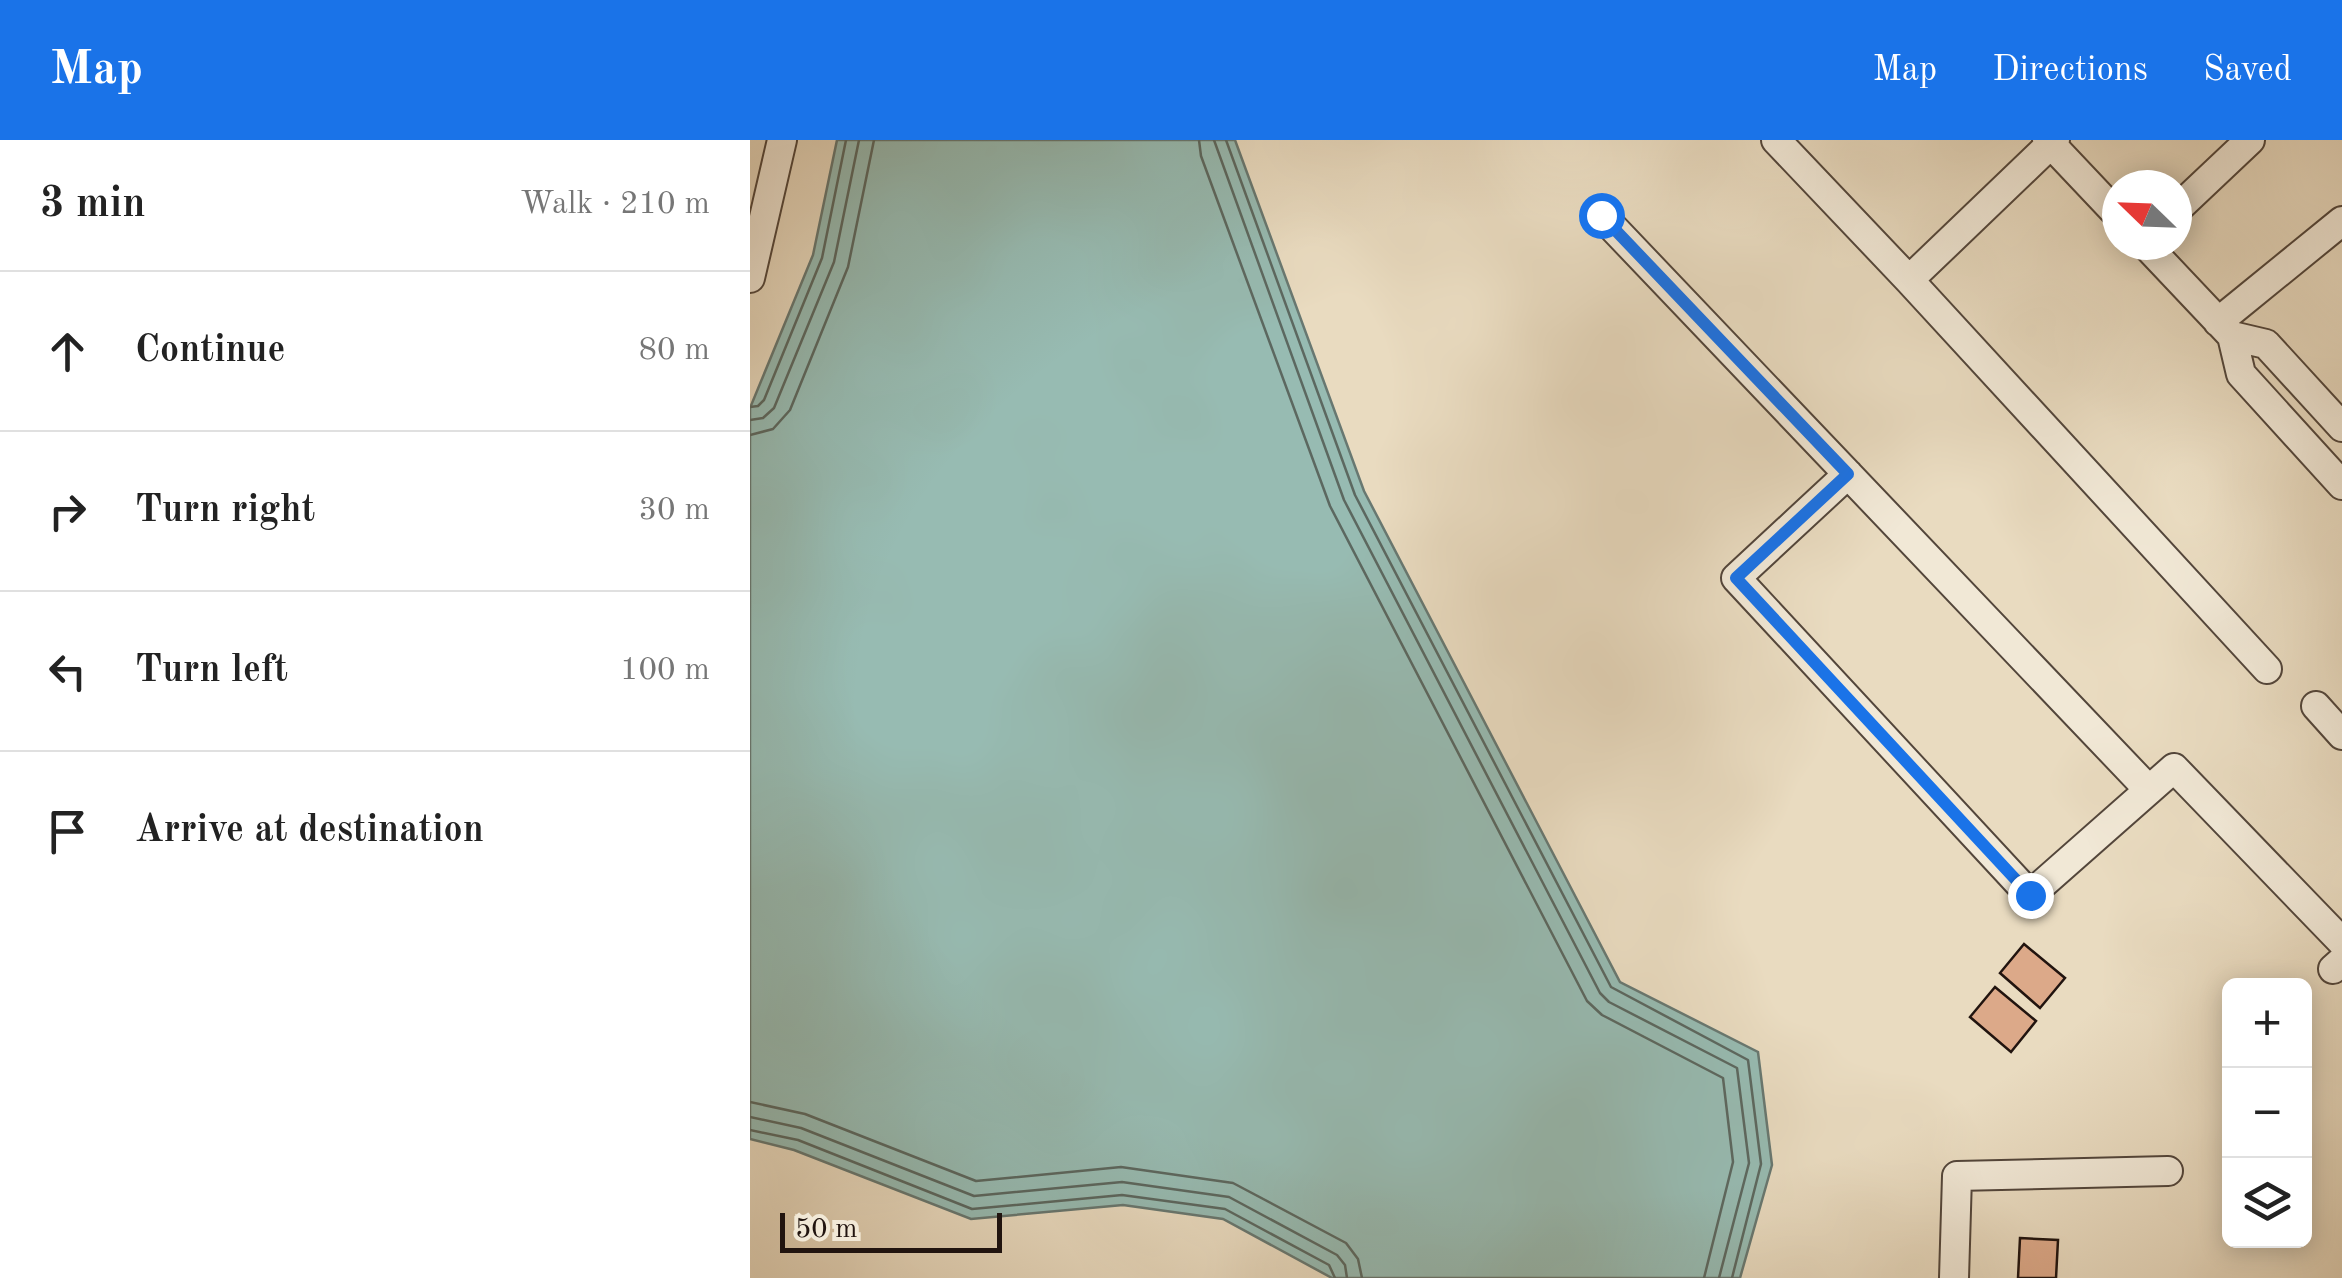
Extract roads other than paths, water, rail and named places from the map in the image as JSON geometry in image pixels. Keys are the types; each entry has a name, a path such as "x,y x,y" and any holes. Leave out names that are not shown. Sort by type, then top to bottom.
{"street":[{"path":"750,278 782,140"},
{"path":"1776,140 2267,669"},
{"path":"2192,195 2250,140"},
{"path":"1910,280 2051,141 2102,197"},
{"path":"1601,215 2149,790"},
{"path":"2225,329 2342,221"},
{"path":"2160,260 2225,329 2241,374 2342,485"},
{"path":"2225,329 2266,344 2342,428"},
{"path":"1848,474 1736,578 2030,895 2174,768 2342,942"},
{"path":"2316,706 2342,735"},
{"path":"1954,1278 1957,1176 2168,1171"}],"water":[{"path":"837,140 1235,140 1364,491 1620,982 1758,1052 1772,1165 1740,1278 1332,1278 1223,1219 1123,1205 971,1219 794,1150 750,1139 750,408 813,255"}]}
